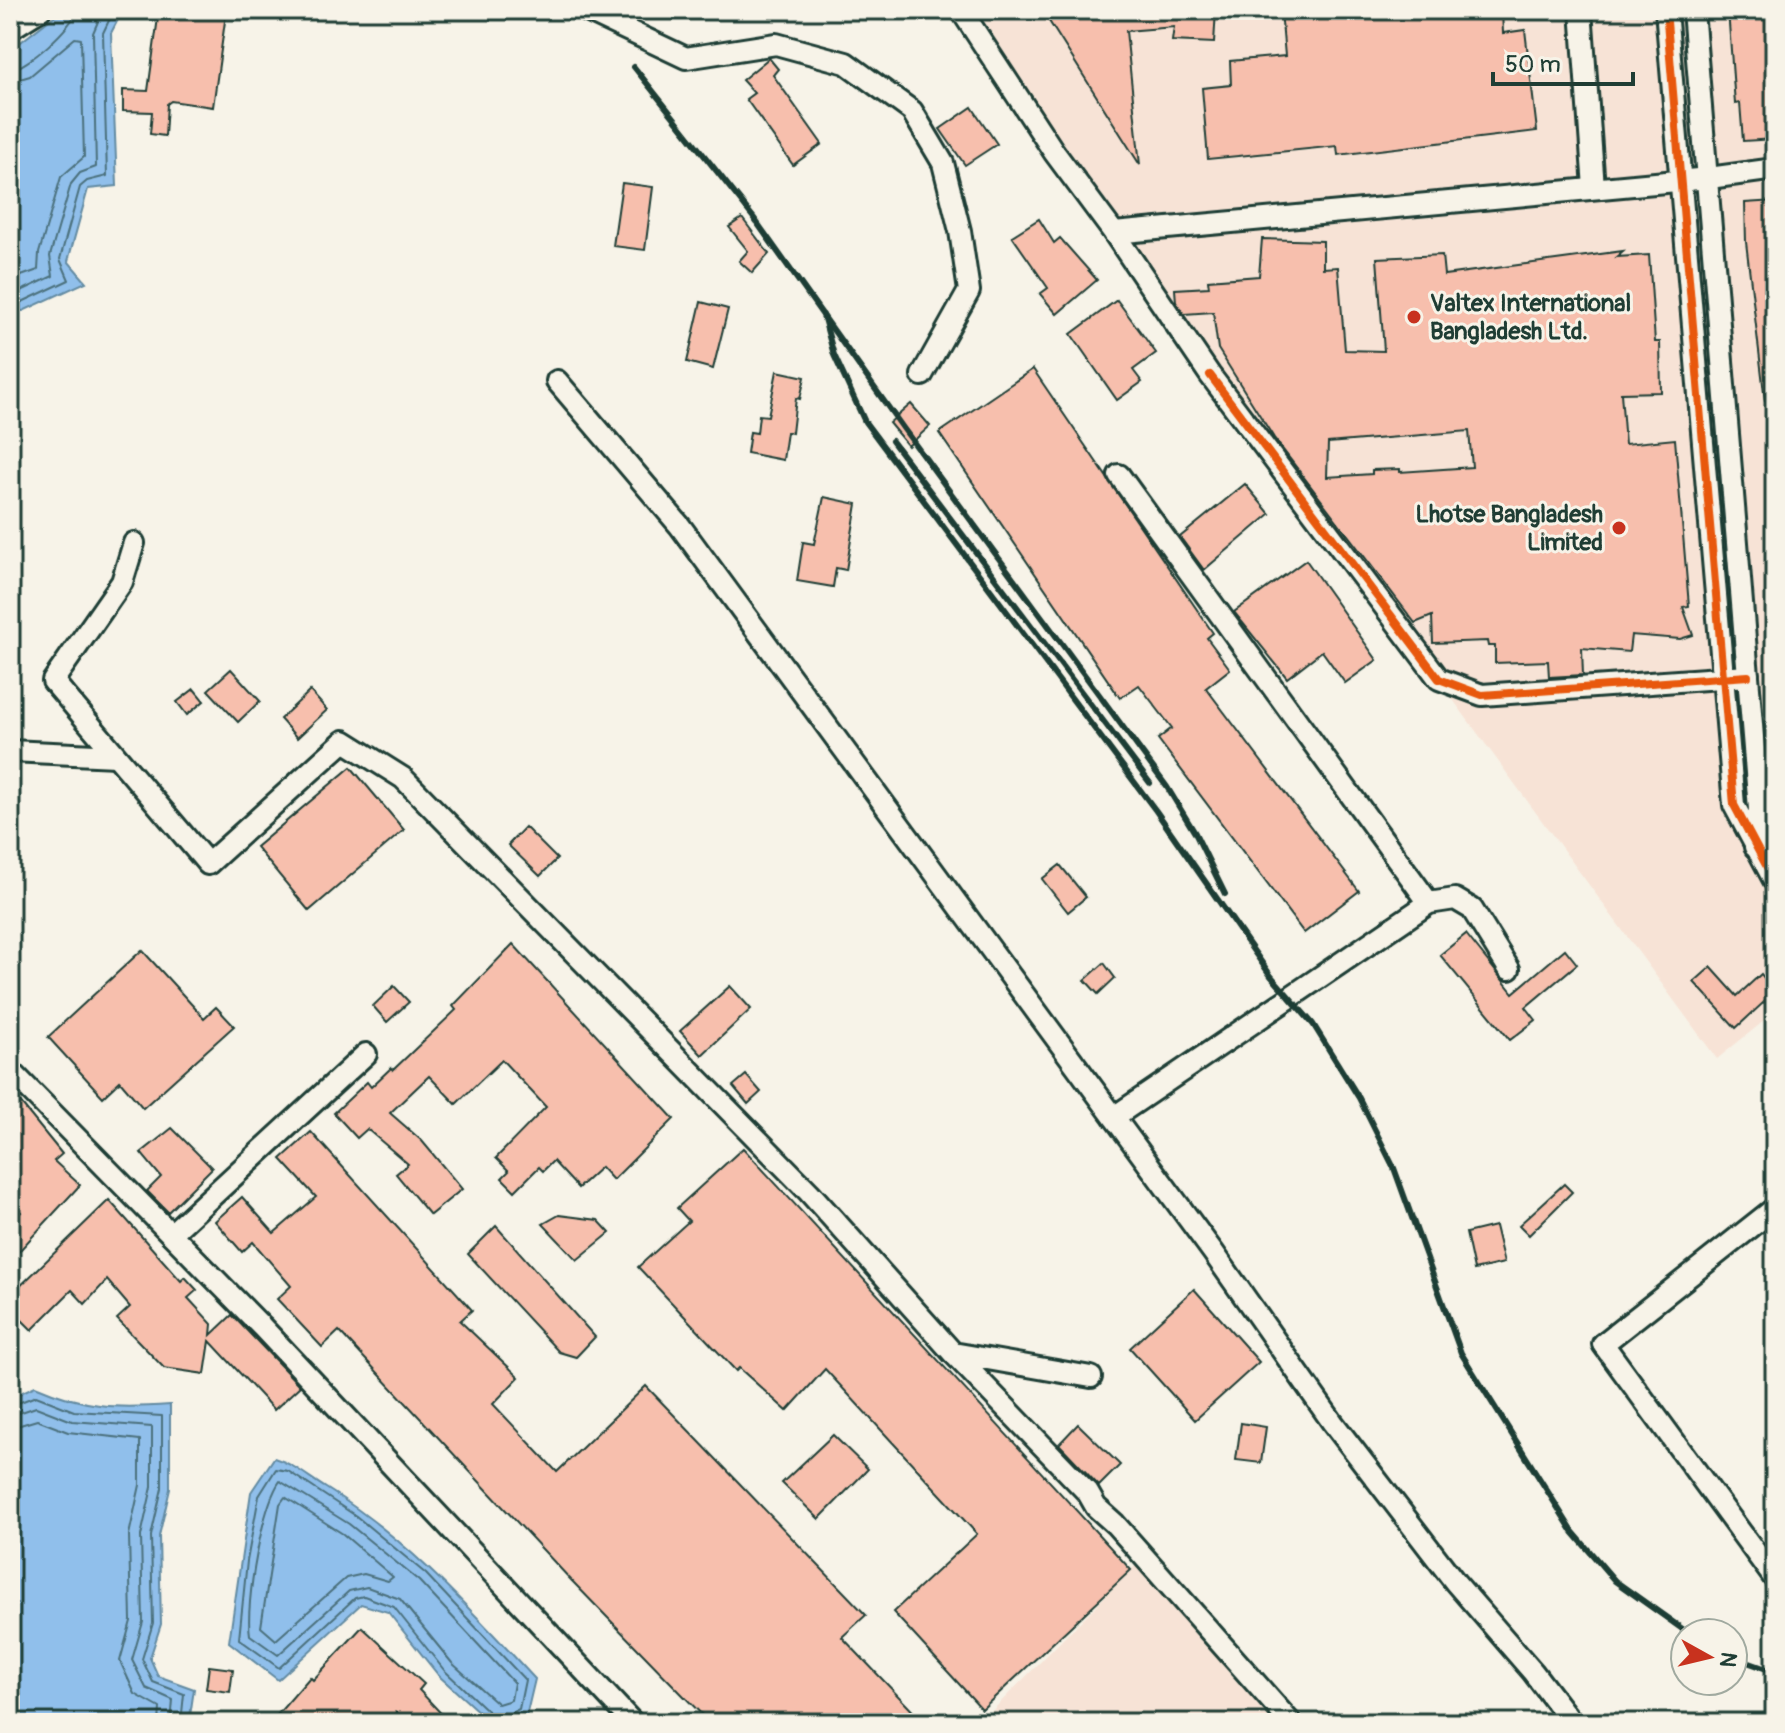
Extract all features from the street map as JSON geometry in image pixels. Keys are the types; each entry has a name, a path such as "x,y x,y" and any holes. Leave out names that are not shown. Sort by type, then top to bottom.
{"street":[{"path":"10,29 40,10"},
{"path":"585,10 686,58 776,44 846,63 912,111 943,163 960,231 969,291 922,375"},
{"path":"961,10 1054,152 1114,233 1210,375 1439,679 1482,695 1748,676"},
{"path":"1581,10 1594,188"},
{"path":"1666,10 1734,805 1755,850 1775,882"},
{"path":"1693,10 1759,809 1755,850"},
{"path":"1114,233 1709,178 1775,169"},
{"path":"557,381 680,526 1114,1117 1333,1423 1455,1582 1533,1672 1572,1723"},
{"path":"1119,475 1429,903"},
{"path":"134,543 122,582 53,681 208,864 344,741 403,778 809,1192 953,1353 1088,1493 1096,1507 1115,1524 1291,1723"},
{"path":"10,751 116,756"},
{"path":"1114,1117 1429,903 1455,899 1472,909 1509,969"},
{"path":"171,1234 366,1054"},
{"path":"10,1070 171,1234 633,1723"},
{"path":"1775,1208 1603,1344 1775,1579"},
{"path":"953,1353 1091,1377"}],"shaded area":[{"path":"946,10 1775,10 1775,1012 1717,1059"},
{"path":"1139,1562 1278,1723 980,1723"}],"water":[{"path":"62,10 123,10 111,33 117,186 88,189 68,261 86,282 23,311 10,310 10,59 17,45"},
{"path":"35,1386 86,1403 133,1407 170,1405 170,1489 159,1536 161,1624 150,1658 158,1676 194,1689 189,1723 10,1723 10,1398"},
{"path":"274,1458 294,1467 356,1508 411,1552 462,1601 535,1679 526,1717 491,1723 439,1676 388,1612 361,1604 278,1680 229,1642 251,1492"}],"building":[{"path":"159,10 226,14 213,107 171,101 167,104 165,136 150,134 152,112 123,111 123,90 148,91"},
{"path":"1042,10 1216,10 1214,43 1172,41 1174,27 1126,31 1140,165"},
{"path":"1502,10 1503,33 1525,30 1537,131 1338,155 1337,146 1208,159 1202,88 1231,85 1230,61 1285,56 1281,11"},
{"path":"1728,10 1775,10 1775,139 1743,141 1740,103 1735,104"},
{"path":"769,58 778,69 773,75 822,144 793,165 746,99 754,93 742,80"},
{"path":"972,107 997,144 965,165 940,129"},
{"path":"622,183 653,187 645,250 613,246"},
{"path":"1775,201 1775,400 1765,401 1746,242 1745,203"},
{"path":"742,218 769,254 752,273 739,261 748,251 729,227"},
{"path":"1039,219 1054,243 1060,238 1097,280 1057,314 1040,294 1048,288 1012,236"},
{"path":"1262,239 1323,241 1323,268 1338,267 1345,350 1384,351 1377,258 1442,255 1444,275 1623,251 1616,257 1649,255 1655,342 1660,342 1661,392 1621,393 1625,444 1675,439 1689,606 1683,607 1693,635 1680,639 1631,635 1629,652 1582,648 1583,675 1549,677 1548,661 1495,663 1495,646 1488,646 1487,641 1433,643 1432,616 1415,623 1274,438 1218,349 1213,312 1184,314 1176,302 1175,289 1209,287 1208,280 1259,276","holes":["1469,431 1472,467 1400,472 1400,469 1372,470 1372,474 1327,477 1328,443"]},
{"path":"1117,300 1156,353 1133,370 1142,382 1117,400 1071,334"},
{"path":"701,302 728,309 713,369 687,362"},
{"path":"1033,369 1213,633 1207,638 1230,669 1206,688 1359,891 1304,933 1158,739 1172,728 1139,685 1120,698 939,433"},
{"path":"777,371 805,377 800,399 796,398 792,433 787,432 783,460 747,453 750,432 757,433 759,415 768,416"},
{"path":"911,404 930,426 908,446 889,423"},
{"path":"1245,484 1270,514 1204,570 1180,537"},
{"path":"824,497 857,504 846,570 836,568 833,587 797,581 803,542 814,544"},
{"path":"1306,560 1377,660 1345,683 1322,651 1287,678 1234,612"},
{"path":"231,669 260,701 238,722 208,690"},
{"path":"194,689 204,701 187,715 177,702"},
{"path":"310,691 327,710 297,738 280,719"},
{"path":"351,767 404,830 309,911 256,847"},
{"path":"525,827 557,859 540,876 508,845"},
{"path":"1060,865 1086,897 1068,912 1042,879"},
{"path":"1466,934 1513,993 1565,949 1577,964 1526,1007 1536,1020 1510,1040 1440,955"},
{"path":"513,944 674,1119 613,1180 601,1167 578,1188 553,1161 543,1171 539,1167 515,1191 502,1178 509,1171 496,1158 546,1107 502,1060 456,1104 429,1076 390,1113 422,1141 462,1189 430,1215 396,1174 408,1164 367,1129 357,1138 334,1113 367,1082 371,1087 391,1068 393,1070 456,1010 453,1006"},
{"path":"142,950 204,1018 216,1007 234,1026 143,1108 120,1081 103,1097 48,1037"},
{"path":"1104,963 1115,978 1098,994 1085,980"},
{"path":"1711,967 1737,996 1761,974 1775,992 1736,1028 1694,982"},
{"path":"394,986 409,1002 387,1022 373,1006"},
{"path":"730,986 751,1009 702,1055 680,1031"},
{"path":"746,1075 761,1092 748,1104 733,1086"},
{"path":"10,1090 62,1154 54,1161 80,1185 10,1261 10,1224 21,1212 10,1201"},
{"path":"172,1128 212,1168 168,1212 147,1191 161,1177 141,1153"},
{"path":"311,1132 472,1310 460,1321 519,1377 493,1404 557,1472 646,1386 866,1615 842,1637 924,1723 710,1723 571,1580 339,1331 322,1347 277,1299 291,1286 253,1242 242,1252 215,1221 242,1197 274,1233 316,1197 281,1159"},
{"path":"743,1148 1131,1570 982,1709 893,1612 977,1534 825,1369 787,1411 739,1368 736,1371 638,1267 689,1221 677,1208"},
{"path":"1564,1184 1572,1192 1529,1235 1519,1225"},
{"path":"109,1200 181,1281 185,1277 197,1290 188,1298 212,1324 211,1335 232,1315 300,1386 274,1410 210,1341 205,1374 164,1368 117,1319 130,1307 107,1280 85,1304 72,1290 32,1330 10,1308 10,1296"},
{"path":"559,1215 598,1220 610,1233 577,1260 543,1224"},
{"path":"496,1226 595,1337 576,1357 559,1352 468,1254"},
{"path":"1495,1226 1504,1263 1474,1270 1466,1233"},
{"path":"1194,1289 1259,1362 1195,1420 1130,1348"},
{"path":"1241,1423 1266,1427 1261,1463 1236,1460"},
{"path":"1078,1424 1120,1465 1099,1486 1059,1444"},
{"path":"833,1435 868,1469 819,1519 782,1483"},
{"path":"362,1627 424,1684 419,1690 450,1723 407,1723 397,1713 389,1723 270,1723 310,1677 313,1680"},
{"path":"209,1666 233,1669 230,1692 206,1689"}],"railway":[{"path":"634,67 753,217 903,428 1167,787 1195,833 1225,894"},
{"path":"823,315 834,355 865,422 1156,811 1271,976 1313,1024 1359,1098 1394,1168 1461,1353 1573,1532 1615,1581 1669,1619"},
{"path":"892,441 1150,783"},
{"path":"1749,1663 1775,1672"}],"cycle path":[{"path":"1666,10 1734,805 1775,882"},
{"path":"1210,375 1439,679 1482,695 1748,676"}],"place":[{"name":"Valtex International Bangladesh Ltd.","path":"1414,317"},
{"name":"Lhotse Bangladesh Limited","path":"1619,528"}]}
